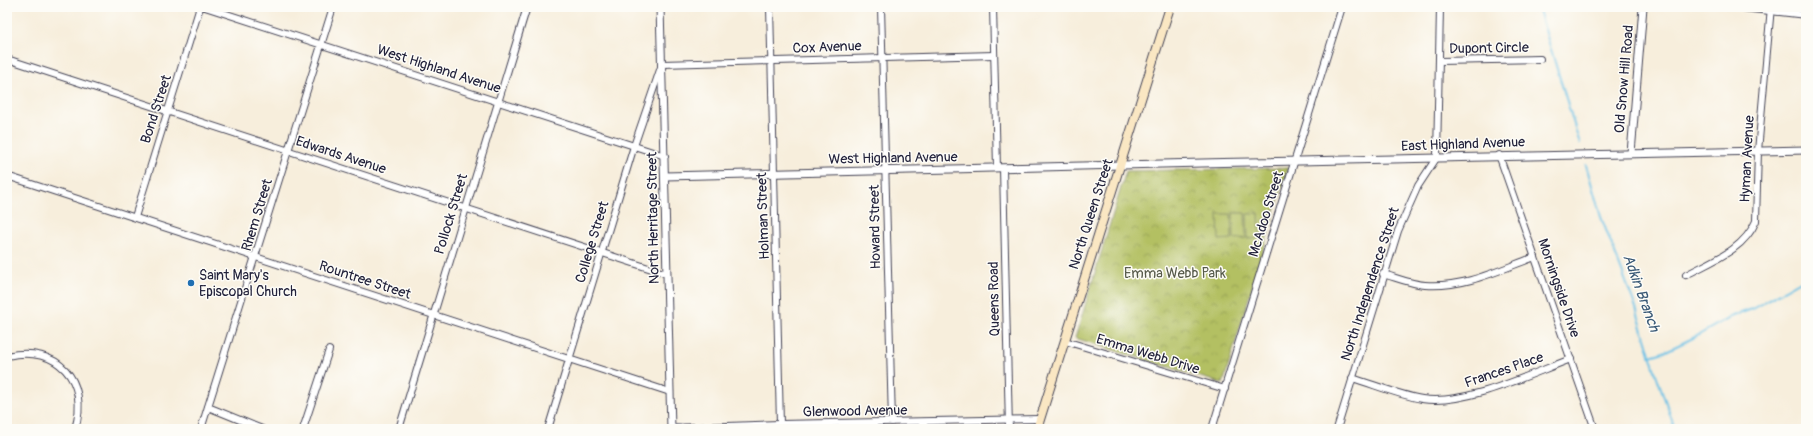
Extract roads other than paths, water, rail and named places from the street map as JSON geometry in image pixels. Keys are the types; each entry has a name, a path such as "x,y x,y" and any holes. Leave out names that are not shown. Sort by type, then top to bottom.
{"main road":[{"name":"North Queen Street","path":"1037,429 1170,7"}],"street":[{"name":"Bond Street","path":"135,217 200,7"},
{"name":"West Highland Avenue","path":"205,7 665,156"},
{"name":"Rhem Street","path":"201,429 333,7"},
{"name":"Pollock Street","path":"399,429 527,7"},
{"name":"North Herritage Street","path":"660,7 671,429"},
{"name":"Holman Street","path":"770,7 780,424"},
{"name":"Howard Street","path":"881,7 892,422"},
{"name":"Queens Road","path":"993,7 1009,429"},
{"name":"McAdoo Street","path":"1212,429 1342,7"},
{"path":"1437,157 1440,7"},
{"name":"Old Snow Hill Road","path":"1631,153 1643,7"},
{"path":"1734,7 1771,9 1806,14"},
{"name":"Hyman Avenue","path":"1686,275 1735,248 1752,231 1757,214 1758,151 1771,9"},
{"name":"Cox Avenue","path":"662,64 994,55"},
{"name":"Edwards Avenue","path":"7,59 667,274"},
{"name":"Dupont Circle","path":"1439,61 1540,59"},
{"name":"College Street","path":"548,429 634,146 662,64"},
{"name":"East Highland Avenue","path":"1120,164 1294,162 1499,155 1806,150"},
{"name":"Morningside Drive","path":"1499,155 1595,429"},
{"name":"North Independence Street","path":"1337,429 1383,274 1406,210 1418,186 1437,157"},
{"name":"West Highland Avenue","path":"665,176 1120,164"},
{"name":"Rountree Street","path":"7,176 670,392"},
{"path":"1383,274 1425,285 1453,284 1479,278 1535,257"},
{"name":"Emma Webb Drive","path":"1065,341 1224,389"},
{"path":"303,429 329,350"},
{"path":"7,356 22,354 38,355 56,362 66,371 73,381 80,408 75,429"},
{"name":"Frances Place","path":"1352,378 1422,399 1443,400 1472,396 1571,359"},
{"path":"208,407 262,429"},
{"name":"Glenwood Avenue","path":"671,429 780,424 1040,419"}],"waterway":[{"name":"Adkin Branch","path":"1538,7 1580,144"},
{"name":"Adkin Branch","path":"1586,165 1601,217 1636,308 1656,374 1675,429"},
{"path":"1650,356 1664,352 1697,336 1728,318 1752,309 1806,278"}],"place":[{"name":"Saint Mary's Episcopal Church","path":"191,283"}],"park label":[{"name":"Emma Webb Park","path":"1175,273"}]}
